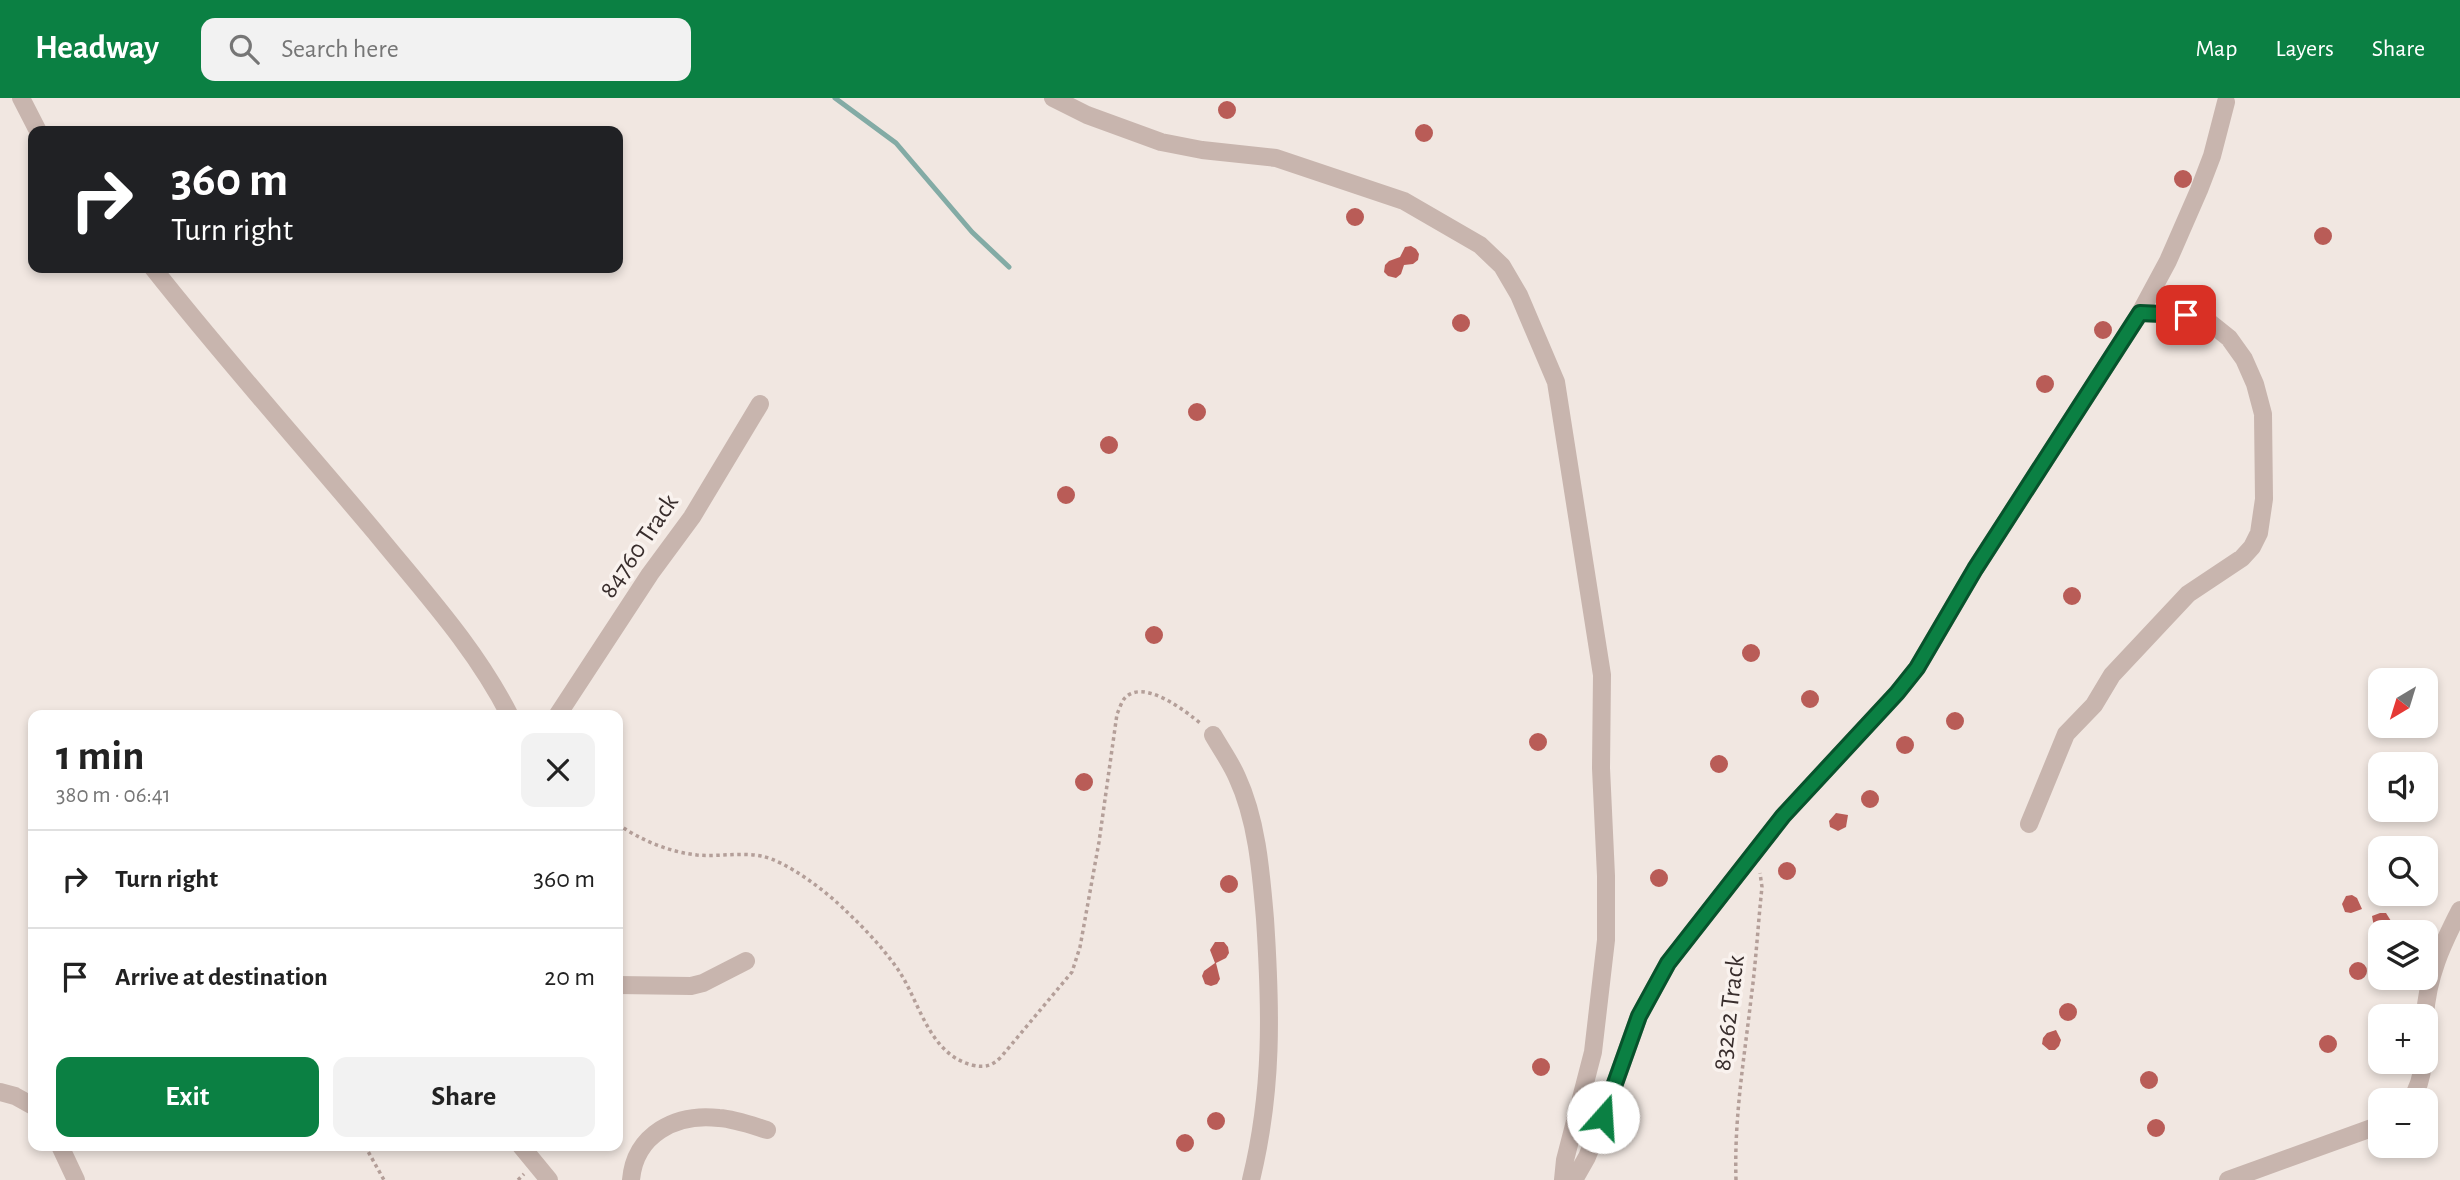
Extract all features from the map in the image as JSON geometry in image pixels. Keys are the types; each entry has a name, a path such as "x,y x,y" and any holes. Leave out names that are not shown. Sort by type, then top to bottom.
{"street":[{"path":"21,98 35,126"},
{"path":"1053,98 1087,115 1161,142 1202,150 1276,158 1404,201 1480,245 1502,266 1524,305 1556,382 1602,676 1601,768 1606,940 1593,1052 1565,1160 1563,1180"},
{"path":"1574,1180 1587,1157 1639,1016 1668,963 1783,816 1917,668 1975,569 2140,313 2168,261 2199,190 2212,156 2226,102"},
{"path":"157,273 201,329 248,380 452,625 507,710"},
{"path":"2029,824 2066,734 2094,705 2112,675 2188,594 2242,558 2259,533 2264,499 2263,414 2255,384 2244,359 2229,338 2209,322 2186,315 2140,313"},
{"name":"84760 Track","path":"561,710 650,574 692,517 760,404"},
{"path":"1213,735 1237,777 1247,807 1257,845 1263,893 1271,1044 1265,1108 1251,1180"},
{"path":"2426,1004 2435,961 2460,910"},
{"path":"623,985 691,986 703,983 746,961"},
{"path":"0,1092 28,1103"},
{"path":"631,1180 638,1152 652,1136 667,1126 684,1120 718,1117 767,1130"},
{"path":"2228,1180 2368,1129"},
{"path":"63,1151 76,1180"},
{"path":"525,1151 549,1180"}],"path":[{"path":"623,828 638,838 696,855 761,856 782,863 844,908 900,972 922,1018 939,1042 961,1062 981,1067 993,1065 1072,972 1080,947 1099,842 1117,714 1124,698 1134,692 1154,694 1185,710 1213,735"},
{"name":"83262 Track","path":"1736,1180 1734,1141 1738,1095 1762,887 1758,850"},
{"path":"369,1151 384,1180"}],"building":[{"path":"1227,101 1233,104 1236,110 1233,116 1227,119 1221,116 1218,110 1221,104"},
{"path":"1420,124 1428,124 1433,133 1431,140 1420,142 1415,137 1415,129"},
{"path":"2183,170 2189,173 2192,179 2189,185 2183,188 2177,185 2174,179 2177,173"},
{"path":"1355,208 1361,211 1364,217 1361,223 1355,226 1349,223 1346,217 1349,211"},
{"path":"2323,227 2329,230 2332,236 2329,242 2323,245 2317,242 2314,236 2317,230"},
{"path":"1405,247 1416,249 1418,260 1404,265 1401,274 1396,278 1388,276 1384,272 1385,265 1400,257"},
{"path":"1461,314 1469,319 1470,323 1465,331 1461,332 1453,327 1452,323 1457,315"},
{"path":"2103,321 2109,324 2112,330 2109,336 2103,339 2097,336 2094,330 2097,324"},
{"path":"2045,375 2051,378 2054,384 2051,390 2045,393 2039,390 2036,384 2039,378"},
{"path":"1197,403 1203,406 1206,412 1203,418 1197,421 1191,418 1188,412 1191,406"},
{"path":"1109,436 1115,439 1118,445 1115,451 1109,454 1103,451 1100,445 1103,439"},
{"path":"1066,486 1072,489 1075,495 1072,501 1066,504 1060,501 1057,495 1060,489"},
{"path":"2072,587 2078,590 2081,596 2078,602 2072,605 2066,602 2063,596 2066,590"},
{"path":"1154,626 1160,629 1163,635 1160,641 1154,644 1148,641 1145,635 1148,629"},
{"path":"1751,644 1757,647 1760,653 1757,659 1751,662 1745,659 1742,653 1745,647"},
{"path":"1810,690 1816,693 1819,699 1816,705 1810,708 1804,705 1801,699 1804,693"},
{"path":"1955,712 1961,715 1964,721 1961,727 1955,730 1949,727 1946,721 1949,715"},
{"path":"1538,733 1544,736 1547,742 1544,748 1538,751 1532,748 1529,742 1532,736"},
{"path":"1905,736 1911,739 1914,745 1911,751 1905,754 1899,751 1896,745 1899,739"},
{"path":"1719,755 1725,758 1728,764 1725,770 1719,773 1713,770 1710,764 1713,758"},
{"path":"1084,773 1090,776 1093,782 1090,788 1084,791 1078,788 1075,782 1078,776"},
{"path":"1870,790 1878,795 1879,799 1874,807 1870,808 1862,803 1861,799 1866,791"},
{"path":"1836,813 1848,815 1846,827 1838,831 1830,827 1829,821"},
{"path":"1787,862 1793,865 1796,871 1793,877 1787,880 1781,877 1778,871 1781,865"},
{"path":"1659,869 1665,872 1668,878 1665,884 1659,887 1653,884 1650,878 1653,872"},
{"path":"1229,875 1235,878 1238,884 1235,890 1229,893 1223,890 1220,884 1223,878"},
{"path":"2346,896 2357,898 2362,909 2345,912 2342,904"},
{"path":"2386,913 2390,920 2373,920 2372,916"},
{"path":"1215,942 1224,942 1229,953 1226,958 1216,963 1220,979 1217,984 1211,986 1205,984 1202,976 1204,971 1215,963 1210,950"},
{"path":"2358,962 2364,965 2367,971 2364,977 2358,980 2352,977 2349,971 2352,965"},
{"path":"2064,1003 2072,1003 2077,1012 2075,1019 2064,1021 2059,1016 2059,1008"},
{"path":"2056,1030 2061,1040 2059,1046 2055,1050 2049,1050 2042,1044 2043,1038 2047,1033"},
{"path":"2328,1035 2334,1038 2337,1044 2334,1050 2328,1053 2322,1050 2319,1044 2322,1038"},
{"path":"1541,1058 1547,1061 1550,1067 1547,1073 1541,1076 1535,1073 1532,1067 1535,1061"},
{"path":"2149,1071 2155,1074 2158,1080 2155,1086 2149,1089 2143,1086 2140,1080 2143,1074"},
{"path":"1216,1112 1224,1117 1225,1121 1220,1129 1216,1130 1208,1125 1207,1121 1212,1113"},
{"path":"2156,1119 2162,1122 2165,1128 2162,1134 2156,1137 2150,1134 2147,1128 2150,1122"},
{"path":"1181,1134 1189,1134 1194,1143 1192,1150 1181,1152 1176,1147 1176,1139"}],"waterway":[{"path":"835,98 896,143 972,232 1009,267"}],"route":[{"path":"1603,1117 1639,1016 1668,963 1783,816 1917,668 1975,569 2140,313 2186,315"}]}
